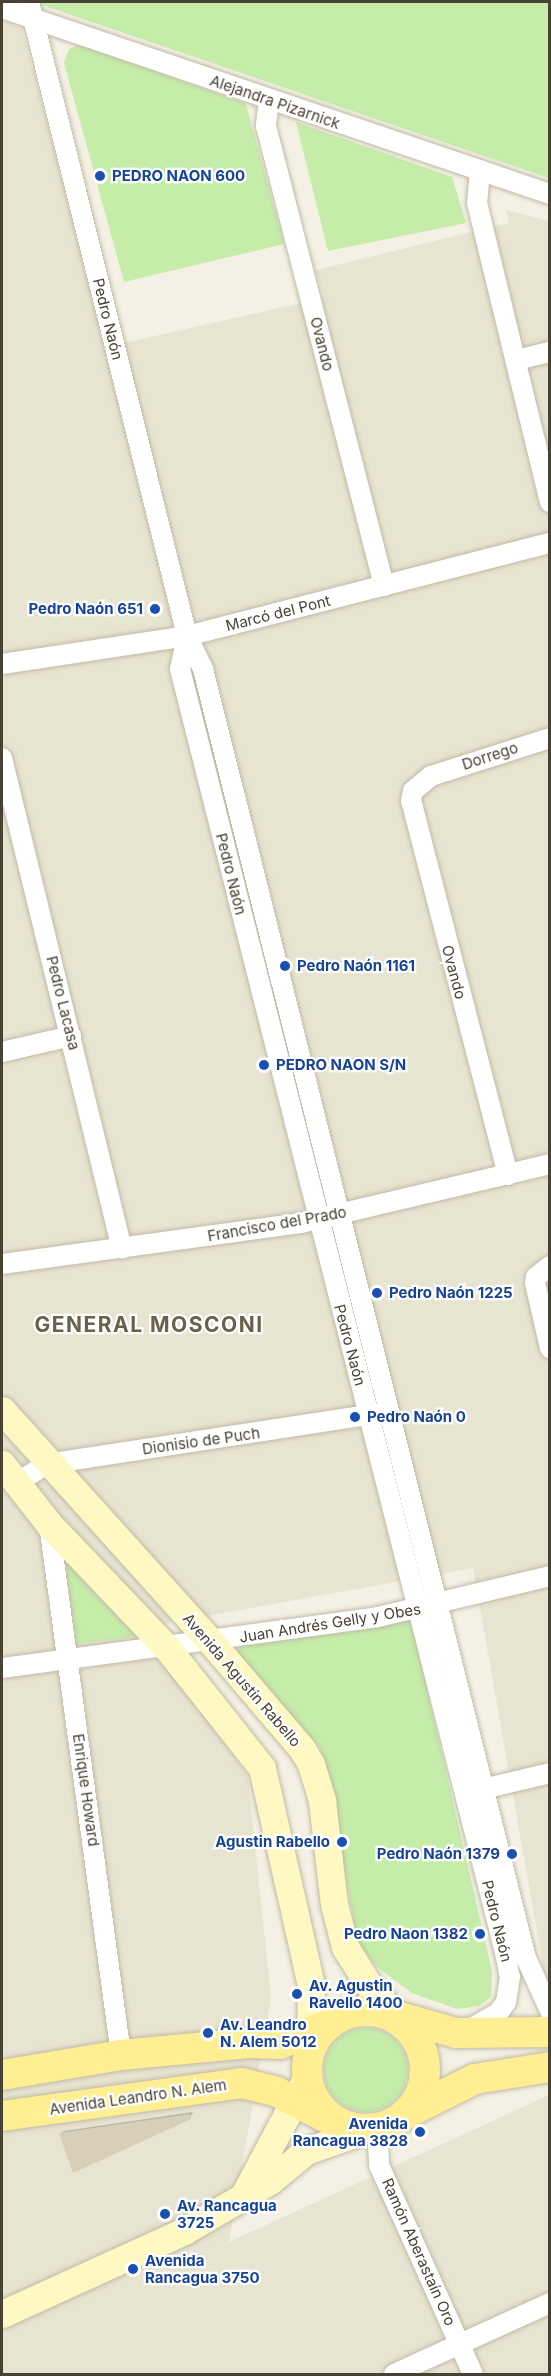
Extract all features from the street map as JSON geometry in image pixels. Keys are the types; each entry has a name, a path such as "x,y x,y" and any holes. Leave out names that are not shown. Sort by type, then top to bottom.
{"main road":[{"name":"Avenida Agustín Rabello","path":"2,1410 47,1464 211,1642 311,1764 322,1802 334,1904 345,1947 372,1990 396,2019"},
{"path":"10,1473 49,1524 167,1648 262,1768 304,1948 313,2008 311,2058"},
{"path":"245,2193 311,2058 363,2011 463,2033 549,2032"},
{"path":"385,2124 421,2093 425,2070 420,2047 396,2019"},
{"path":"2,2075 121,2055 248,2043 280,2044 311,2058"},
{"name":"Avenida Leandro N. Alem","path":"2,2116 219,2083 261,2085 311,2058 337,2122 385,2124"},
{"path":"2,2314 184,2231 245,2193 270,2181 306,2151 385,2124 475,2079 543,2070"}],"street":[{"name":"Alejandra Pizarnick","path":"2,8 31,10 269,100 549,194"},
{"name":"Pedro Naón","path":"31,10 187,636 202,669 389,1411 427,1607 510,1977 503,2008 463,2033"},
{"name":"Ovando","path":"269,100 266,126 384,586"},
{"path":"480,170 477,203 517,360 549,501"},
{"path":"517,360 549,352"},
{"name":"Marcó del Pont","path":"2,664 187,636 549,543"},
{"name":"Pedro Naón","path":"187,636 180,669 317,1220 369,1417 483,1789 526,1958 549,2011"},
{"name":"Dorrego","path":"431,776 549,738"},
{"name":"Pedro Lacasa","path":"2,758 122,1249"},
{"name":"Ovando","path":"431,776 413,791 413,817 508,1175"},
{"path":"2,1052 71,1036"},
{"name":"Francisco del Prado","path":"2,1264 317,1220 549,1164"},
{"path":"549,1266 536,1276 535,1283 549,1348"},
{"name":"Dionisio de Puch","path":"10,1473 47,1464 369,1417 389,1411"},
{"name":"Enrique Howard","path":"49,1524 121,2055"},
{"name":"Juan Andrés Gelly y Obes","path":"2,1668 211,1642 427,1607 549,1576"},
{"path":"483,1789 549,1773"},
{"name":"Ramón Aberastaín Oro","path":"385,2124 378,2143 380,2165 473,2374"},
{"path":"394,2374 549,2303"}],"shaded area":[{"path":"2,21 22,29 106,347 324,298 316,270 509,223 506,210 549,221 549,1981 546,1983 473,1568 146,1627 248,1777 271,1998 229,2242 549,2095 549,2374 2,2374"}],"green space":[{"path":"33,2 549,2 549,178"},
{"path":"82,44 246,104 284,244 124,282 64,63 69,49"},
{"path":"296,122 452,177 466,223 328,251"},
{"path":"65,1550 140,1636 74,1644"},
{"path":"411,1620 492,1971 491,1997 479,2006 457,2009 412,1993 377,1967 358,1944 325,1762 318,1745 235,1661 240,1645"},
{"path":"366,2028 382,2031 396,2040 405,2054 408,2070 405,2086 396,2100 382,2109 366,2112 350,2109 336,2100 327,2086 324,2070 327,2054 336,2040 350,2031"}],"building":[{"path":"190,2114 191,2119 73,2173 59,2133"}],"place":[{"name":"PEDRO NAON 600","path":"100,176"},
{"name":"Pedro Naón 651","path":"155,609"},
{"name":"Pedro Naón 1161","path":"285,966"},
{"name":"PEDRO NAON S/N","path":"264,1065"},
{"name":"Pedro Naón 1225","path":"377,1293"},
{"name":"Pedro Naón 0","path":"355,1417"},
{"name":"Agustin Rabello","path":"342,1842"},
{"name":"Pedro Naón 1379","path":"512,1854"},
{"name":"Pedro Naon 1382","path":"480,1934"},
{"name":"Av. Agustin Ravello 1400","path":"297,1994"},
{"name":"Av. Leandro N. Alem 5012","path":"208,2033"},
{"name":"Avenida Rancagua 3828","path":"420,2132"},
{"name":"Av. Rancagua 3725","path":"165,2214"},
{"name":"Avenida Rancagua 3750","path":"133,2269"}],"district":[{"name":"GENERAL MOSCONI","path":"149,1325"}]}
